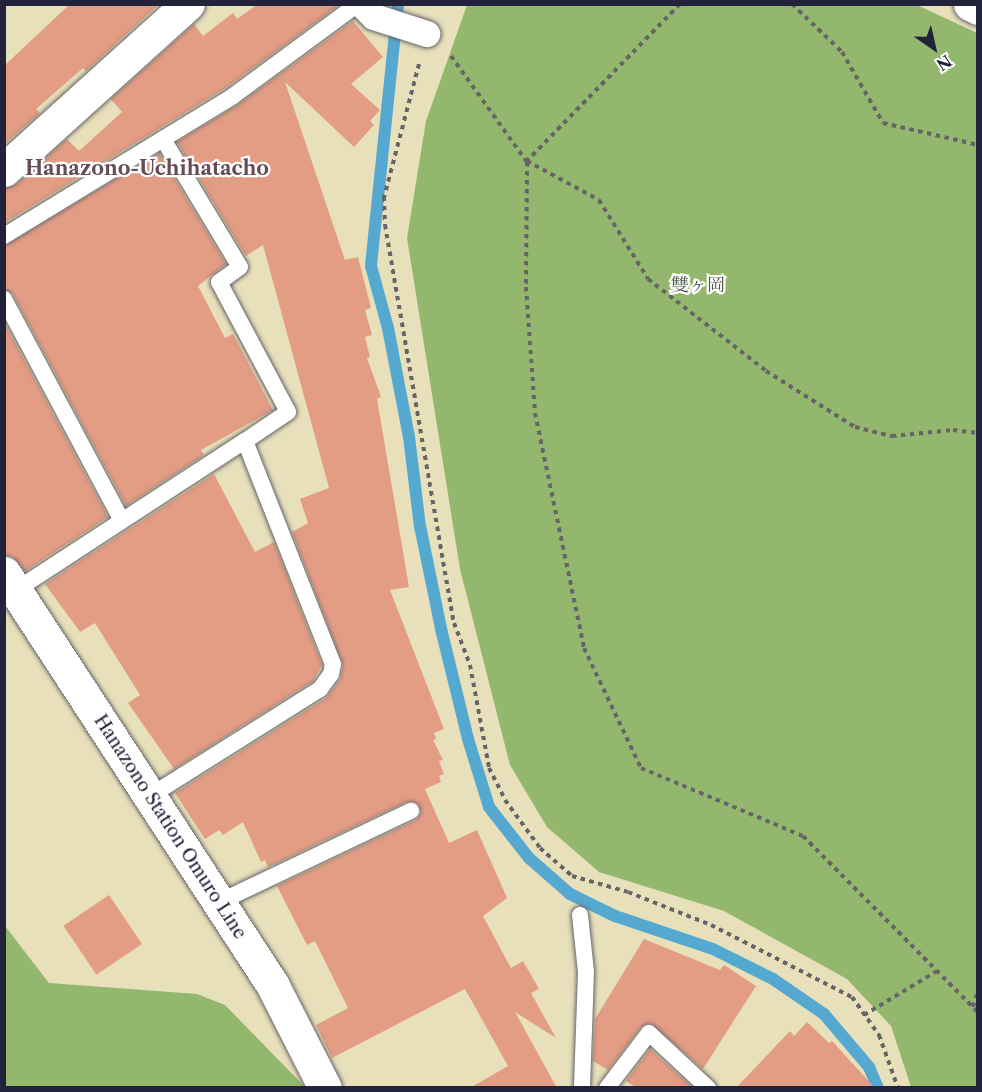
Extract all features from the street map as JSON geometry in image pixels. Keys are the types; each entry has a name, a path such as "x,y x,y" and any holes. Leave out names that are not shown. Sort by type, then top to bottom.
{"main road":[{"path":"4,170 188,4"},
{"path":"970,4 978,8"},
{"name":"Hanazono Station Omuro Line","path":"10,581 152,795 218,903 273,986 325,1088"}],"street":[{"path":"360,4 374,17 411,28"}],"lane":[{"path":"4,236 233,96 360,4"},
{"path":"10,581 121,519 288,412 219,282 240,267 163,139"},
{"path":"4,299 121,519"},
{"path":"152,795 320,689 331,674 333,664 245,441"},
{"path":"218,903 411,811"},
{"path":"580,915 578,927 586,972 582,1088"},
{"path":"607,1088 649,1034 708,1088"}],"path":[{"path":"680,4 674,7 527,161 599,200 648,279 766,370 855,427 892,436 952,430 978,433"},
{"path":"792,4 842,52 883,123 978,145"},
{"path":"448,52 527,162 526,287 535,414 584,648 641,768 803,836 978,1012"},
{"path":"416,78 384,197 385,225 454,623 470,665 489,768 505,800 540,848 572,876 711,925 852,997 879,1035 898,1088"},
{"path":"864,1015 937,971"},
{"path":"973,1007 978,991"}],"green space":[{"name":"雙ヶ岡","path":"467,5 917,5 977,33 977,1087 911,1087 891,1026 847,979 724,911 599,872 547,827 510,765 460,569 407,238 426,121"},
{"path":"5,926 49,983 197,994 225,1005 305,1087 5,1087"}],"building":[{"path":"70,4 159,4 86,71 83,68 36,109 40,113 4,144 4,66"},
{"path":"258,4 339,5 227,87 4,223 4,188 17,184 67,139 79,151 122,112 111,99 194,24 203,36 233,13 237,19"},
{"path":"353,21 383,57 351,84 380,110 370,121 374,125 354,147 285,82 345,260 358,257 371,308 365,310 372,335 365,337 370,357 367,358 381,397 377,399 409,587 390,590 444,729 434,733 436,739 433,740 443,760 439,761 444,774 439,776 441,782 425,789 449,843 477,830 507,898 483,916 511,968 523,961 539,989 531,993 556,1038 515,1012 557,1088 470,1088 508,1066 465,989 332,1058 316,1025 348,1008 315,941 307,945 277,886 416,820 421,812 417,803 406,802 268,867 265,860 261,862 243,822 223,835 219,830 205,839 175,793 326,698 340,680 343,665 292,532 308,523 300,499 329,488 263,245 246,256 177,142 239,104"},
{"path":"159,153 226,264 198,286 225,338 233,334 273,410 201,450 204,455 126,506 13,294 4,289 4,246"},
{"path":"4,322 108,517 25,571 13,557 4,555"},
{"path":"214,474 255,552 274,542 322,665 313,681 174,769 128,703 140,695 95,623 80,632 45,584"},
{"path":"109,895 142,944 96,975 63,926"},
{"path":"644,939 720,970 724,965 756,986 703,1069 650,1023 641,1027 608,1070 593,1061 595,1019"},
{"path":"807,1022 829,1043 832,1041 875,1088 736,1088 790,1031 794,1036"},
{"path":"650,1049 691,1086 690,1088 637,1088 626,1081"}],"waterway":[{"path":"398,4 371,266 388,328 409,437 420,526 442,633 468,739 489,807 529,858 570,894 615,916 713,949 773,979 824,1014 869,1067 878,1088"}],"district":[{"name":"Hanazono-Uchihatacho","path":"147,168"}]}
